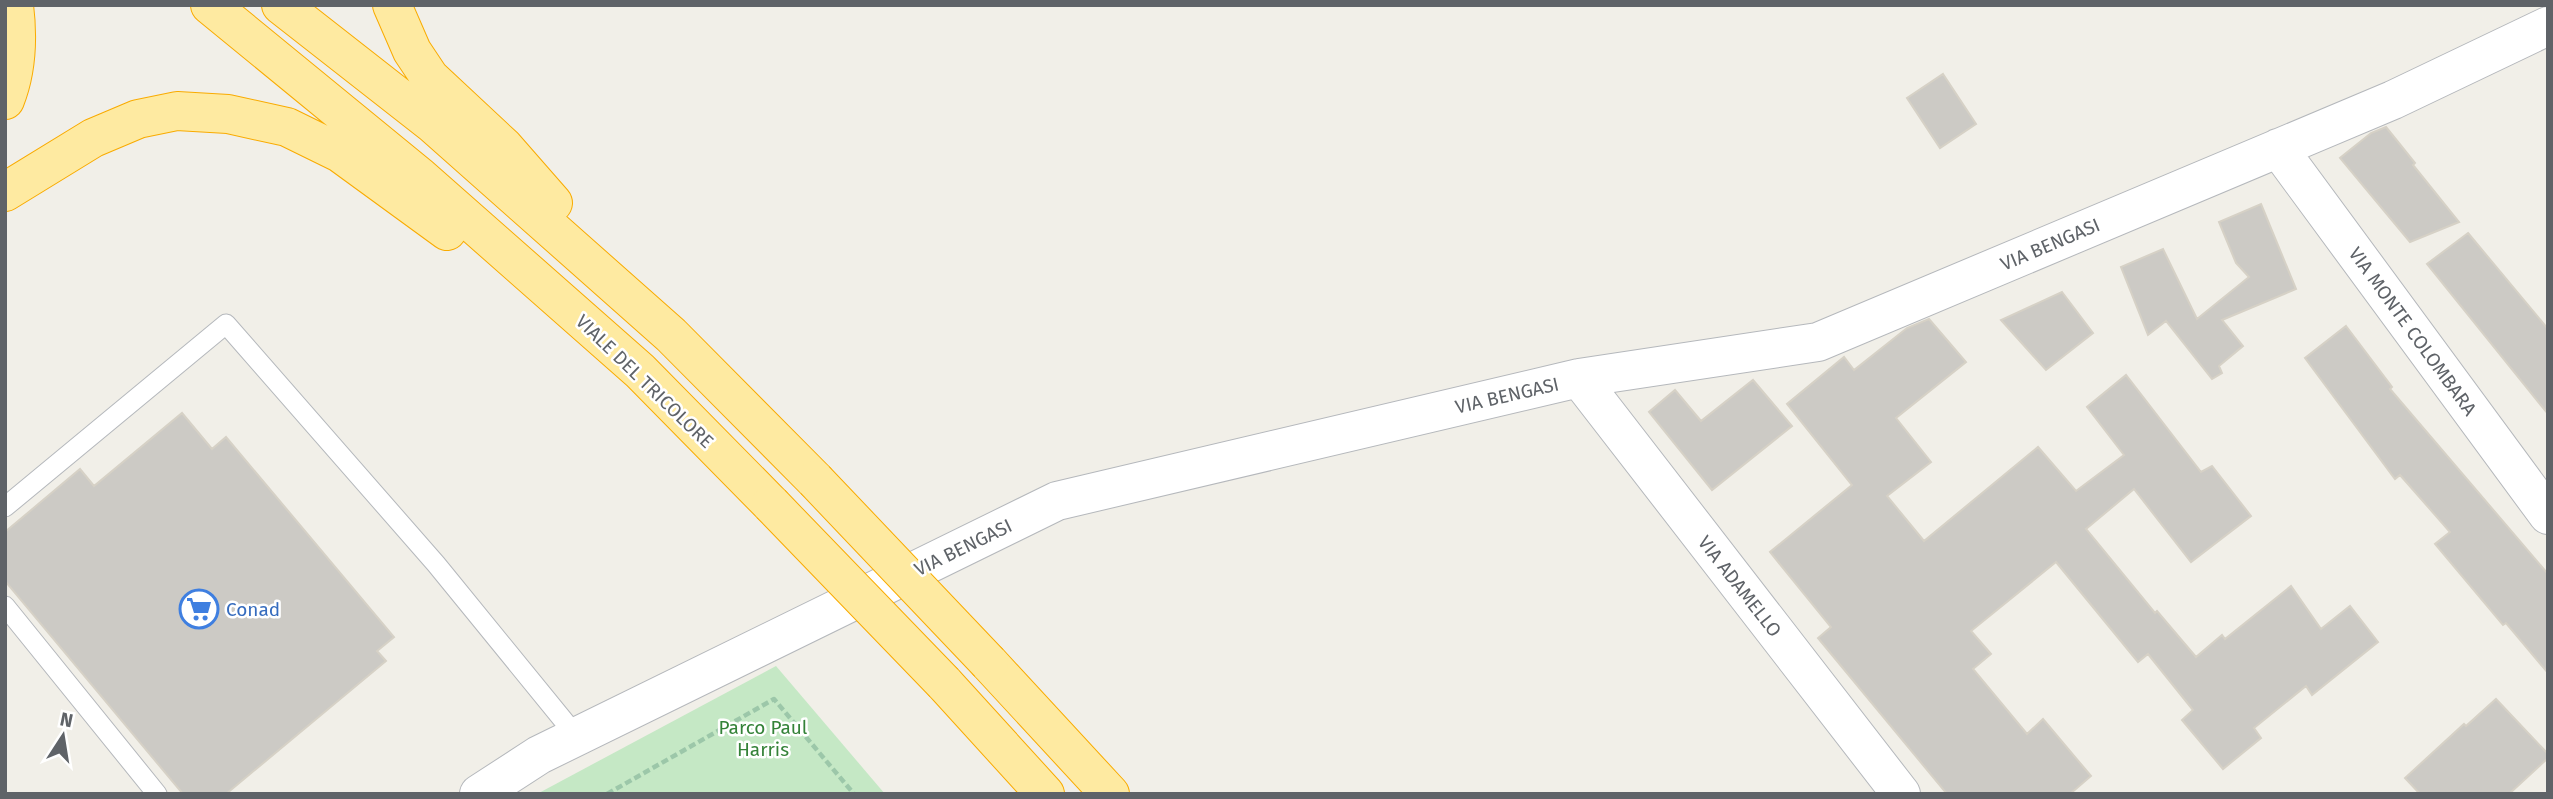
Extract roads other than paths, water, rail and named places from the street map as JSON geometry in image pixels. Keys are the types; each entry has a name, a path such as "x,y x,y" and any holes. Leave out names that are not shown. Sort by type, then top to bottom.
{"highway":[{"path":"5,100 11,86 18,34 14,5"},
{"name":"VIALE DEL TRICOLORE","path":"210,5 420,177 640,371 944,683 1045,794"},
{"path":"281,5 433,124 671,335"},
{"path":"392,5 412,51 430,78 504,147 671,335 815,480 1110,794"},
{"path":"5,192 93,138 138,119 177,110 228,114 287,127 340,153 640,371"}],"street":[{"name":"VIA BENGASI","path":"479,794 538,755 1057,501 1579,378 1818,342 2393,100 2548,26"},
{"name":"VIA MONTE COLOMBARA","path":"2277,148 2548,514"},
{"name":"VIA ADAMELLO","path":"1579,378 1901,794"}],"lane":[{"path":"5,508 226,324 436,564 577,737"},
{"path":"5,606 157,794"}],"place":[{"name":"Conad","path":"199,609"}],"park label":[{"name":"Parco Paul Harris","path":"763,738"}]}
